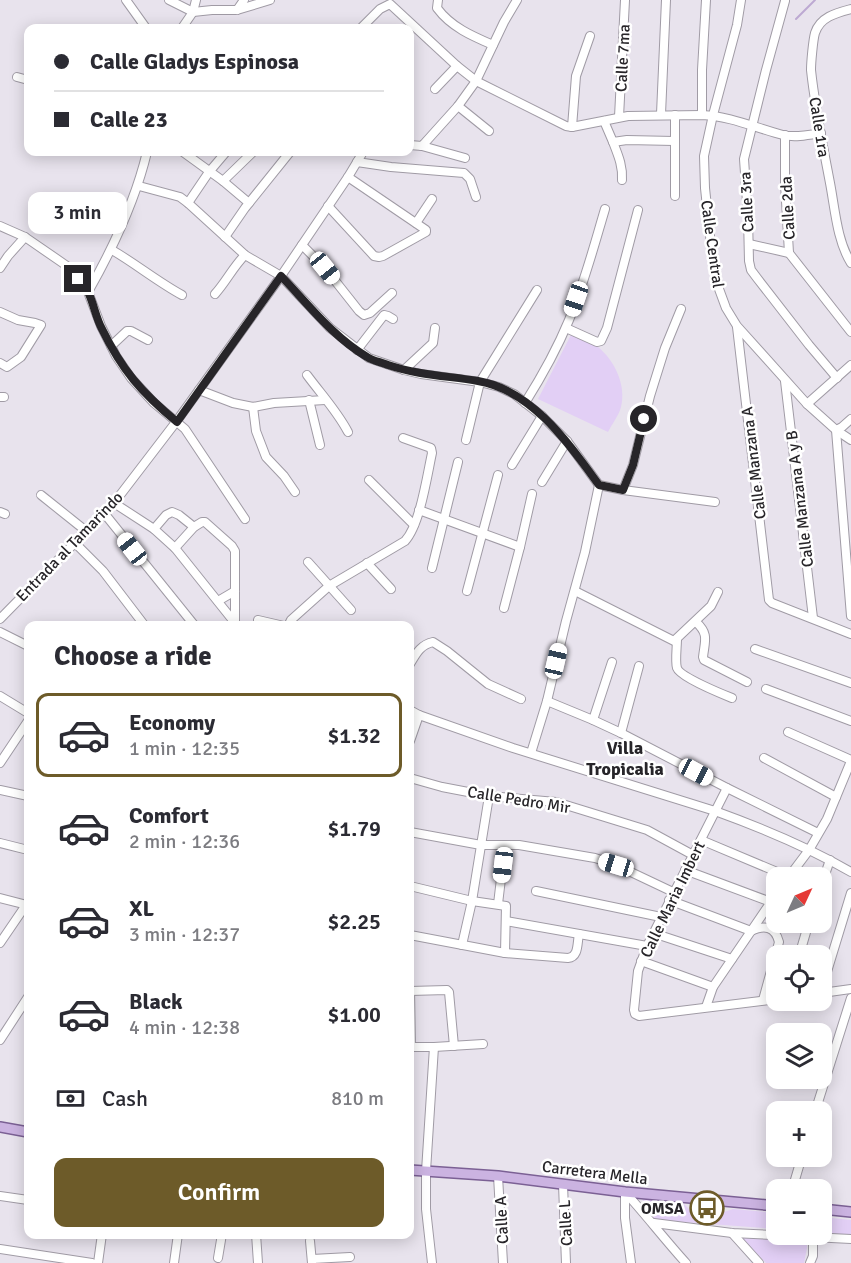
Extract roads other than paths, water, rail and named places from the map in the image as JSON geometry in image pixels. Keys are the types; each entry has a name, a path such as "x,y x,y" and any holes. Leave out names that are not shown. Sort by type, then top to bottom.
{"main road":[{"path":"0,1127 24,1131"},
{"name":"Carretera Mella","path":"414,1170 498,1176 625,1192 766,1205"},
{"path":"832,1210 851,1212"}],"street":[{"path":"126,0 143,24"},
{"path":"170,0 193,12 237,10 270,0"},
{"path":"185,24 193,12 196,0"},
{"path":"212,10 219,0"},
{"path":"237,10 244,0"},
{"path":"438,0 437,8 444,17 466,33 493,45"},
{"path":"422,146 458,106 476,81 517,0"},
{"name":"Calle 7ma","path":"619,117 625,0"},
{"path":"661,114 666,0"},
{"path":"702,115 706,0"},
{"name":"Calle Central","path":"741,0 737,25 704,156 712,255 718,289 737,326 807,404 851,440"},
{"name":"Calle 3ra","path":"784,1 744,159 748,261 757,278 837,378"},
{"path":"365,24 380,9 392,2 457,66 476,81 566,126 572,127 619,117 661,114 713,115 785,135 801,136 821,133"},
{"name":"Calle 1ra","path":"851,9 823,19 815,33 811,68 838,229 846,255 851,263"},
{"path":"572,127 576,76 590,36"},
{"path":"435,89 457,66"},
{"path":"17,77 24,79"},
{"path":"458,106 489,131"},
{"path":"675,115 675,196"},
{"path":"604,121 621,165 622,180"},
{"name":"Calle 2da","path":"785,135 789,253 851,332"},
{"path":"613,142 674,141"},
{"path":"414,145 465,158"},
{"path":"88,292 112,250 139,186 146,156"},
{"path":"188,156 249,203"},
{"path":"188,203 223,156"},
{"path":"223,181 249,156"},
{"path":"225,237 287,156"},
{"name":"Entrada al Tamarindo","path":"0,619 114,503 177,422 281,276 361,156"},
{"path":"357,162 464,173 470,179 476,197"},
{"path":"328,206 374,256 379,257 392,252 424,234 426,230 348,177"},
{"path":"139,186 180,197 245,255 281,276 330,328 369,358 405,370 480,382 514,394 542,416 567,441 599,485 715,502"},
{"path":"416,224 432,199"},
{"path":"525,403 566,328 590,261 605,208"},
{"path":"566,328 597,342 603,338 638,210"},
{"path":"0,226 25,237 67,266 88,292 100,326 131,378 154,403 185,429 245,519"},
{"path":"0,268 25,237"},
{"path":"749,244 789,253"},
{"path":"302,245 325,268 364,315 370,313 392,293"},
{"path":"112,250 183,295"},
{"path":"214,294 245,255"},
{"path":"466,440 480,382 537,290"},
{"path":"623,490 633,465 650,396 665,348 681,309"},
{"path":"0,312 18,320 41,325 21,357 7,367 0,363"},
{"path":"357,350 381,317 386,315 393,319"},
{"name":"Calle Manzana A","path":"737,326 769,600 813,618"},
{"path":"405,370 433,343 435,328"},
{"path":"111,346 127,331 148,340"},
{"path":"807,404 851,365"},
{"path":"307,375 341,418 348,432"},
{"name":"Calle Manzana A y B","path":"785,380 813,618"},
{"path":"199,390 233,403 253,407 274,403 325,400"},
{"path":"309,400 320,445"},
{"path":"253,407 256,431 266,456 295,492"},
{"path":"512,465 542,416"},
{"path":"851,419 836,430 851,616"},
{"path":"290,621 329,586 405,542 411,535 432,450 403,438"},
{"path":"542,482 567,441"},
{"path":"432,568 458,462"},
{"path":"467,591 498,476"},
{"path":"369,480 414,525"},
{"path":"531,753 576,591 599,485"},
{"path":"504,608 532,494"},
{"path":"41,495 86,531"},
{"path":"114,503 154,529 175,548 233,621"},
{"path":"419,510 520,547"},
{"path":"154,529 166,515 172,512 179,514 194,527"},
{"path":"104,513 191,621"},
{"path":"175,548 194,527 205,522 232,546 235,551 235,621"},
{"path":"75,543 103,571 141,621"},
{"path":"308,562 351,610"},
{"path":"368,564 391,589"},
{"path":"218,601 235,591"},
{"path":"576,591 674,641 714,603 718,592"},
{"path":"813,618 851,634"},
{"path":"258,620 262,621"},
{"path":"696,622 705,633 704,658 747,682"},
{"path":"0,632 24,644"},
{"path":"677,639 676,666 678,671 732,698"},
{"path":"414,656 418,649 433,642 488,684 521,699"},
{"path":"755,649 851,683"},
{"path":"593,720 612,662"},
{"path":"621,733 639,666"},
{"path":"766,689 851,721"},
{"path":"0,696 24,711"},
{"path":"547,701 621,733 818,833"},
{"path":"414,712 531,753 748,823 809,850 851,872"},
{"path":"414,729 419,715"},
{"path":"0,763 24,728"},
{"path":"788,732 851,760 827,819 809,850 796,867"},
{"path":"764,758 836,797"},
{"name":"Calle Pedro Mir","path":"414,779 489,796 556,802 647,830 693,855"},
{"name":"Calle Maria Imbert","path":"706,1007 639,1016 634,1010 638,971 647,946 727,788"},
{"path":"0,790 24,795"},
{"path":"462,945 472,901 489,796"},
{"path":"414,833 481,845 519,845 595,858 616,865 671,896 751,931"},
{"path":"700,840 766,868"},
{"path":"0,843 24,848"},
{"path":"498,904 505,845"},
{"path":"828,867 830,860"},
{"path":"685,870 766,900"},
{"path":"414,887 507,907 505,953"},
{"path":"536,891 661,917"},
{"path":"832,957 851,893"},
{"path":"0,898 24,902"},
{"path":"0,943 24,909"},
{"path":"766,909 713,987 706,1007 764,1000 766,993"},
{"path":"506,921 647,946"},
{"path":"751,931 759,927 766,927 777,937 778,945"},
{"path":"653,933 732,959"},
{"path":"414,937 505,953 572,958 575,955 579,934"},
{"path":"641,961 713,987"},
{"path":"414,989 447,990 449,992 454,1046"},
{"path":"832,990 851,989"},
{"path":"818,1101 851,998"},
{"path":"0,1040 24,1003"},
{"path":"414,1047 483,1044"},
{"path":"432,1263 426,1209 426,1172 434,1047"},
{"name":"Calle A","path":"498,1176 503,1263"},
{"name":"Calle L","path":"563,1184 566,1263"},
{"path":"625,1192 686,1263"},
{"path":"625,1192 625,1218 631,1263"},
{"path":"0,1196 24,1199"},
{"path":"654,1223 732,1233 766,1234"},
{"path":"732,1233 759,1263"},
{"path":"832,1238 851,1239"},
{"path":"98,1263 101,1239"},
{"path":"174,1263 177,1239"},
{"path":"218,1258 221,1239"},
{"path":"256,1239 258,1263"},
{"path":"310,1241 312,1261 350,1257"},
{"path":"810,1263 813,1256 813,1245"},
{"path":"0,1249 36,1259 92,1263"}],"waterway":[{"path":"796,19 815,0"}],"place":[{"name":"OMSA","path":"707,1208"}],"district":[{"name":"Villa Tropicalia","path":"625,758"}]}
